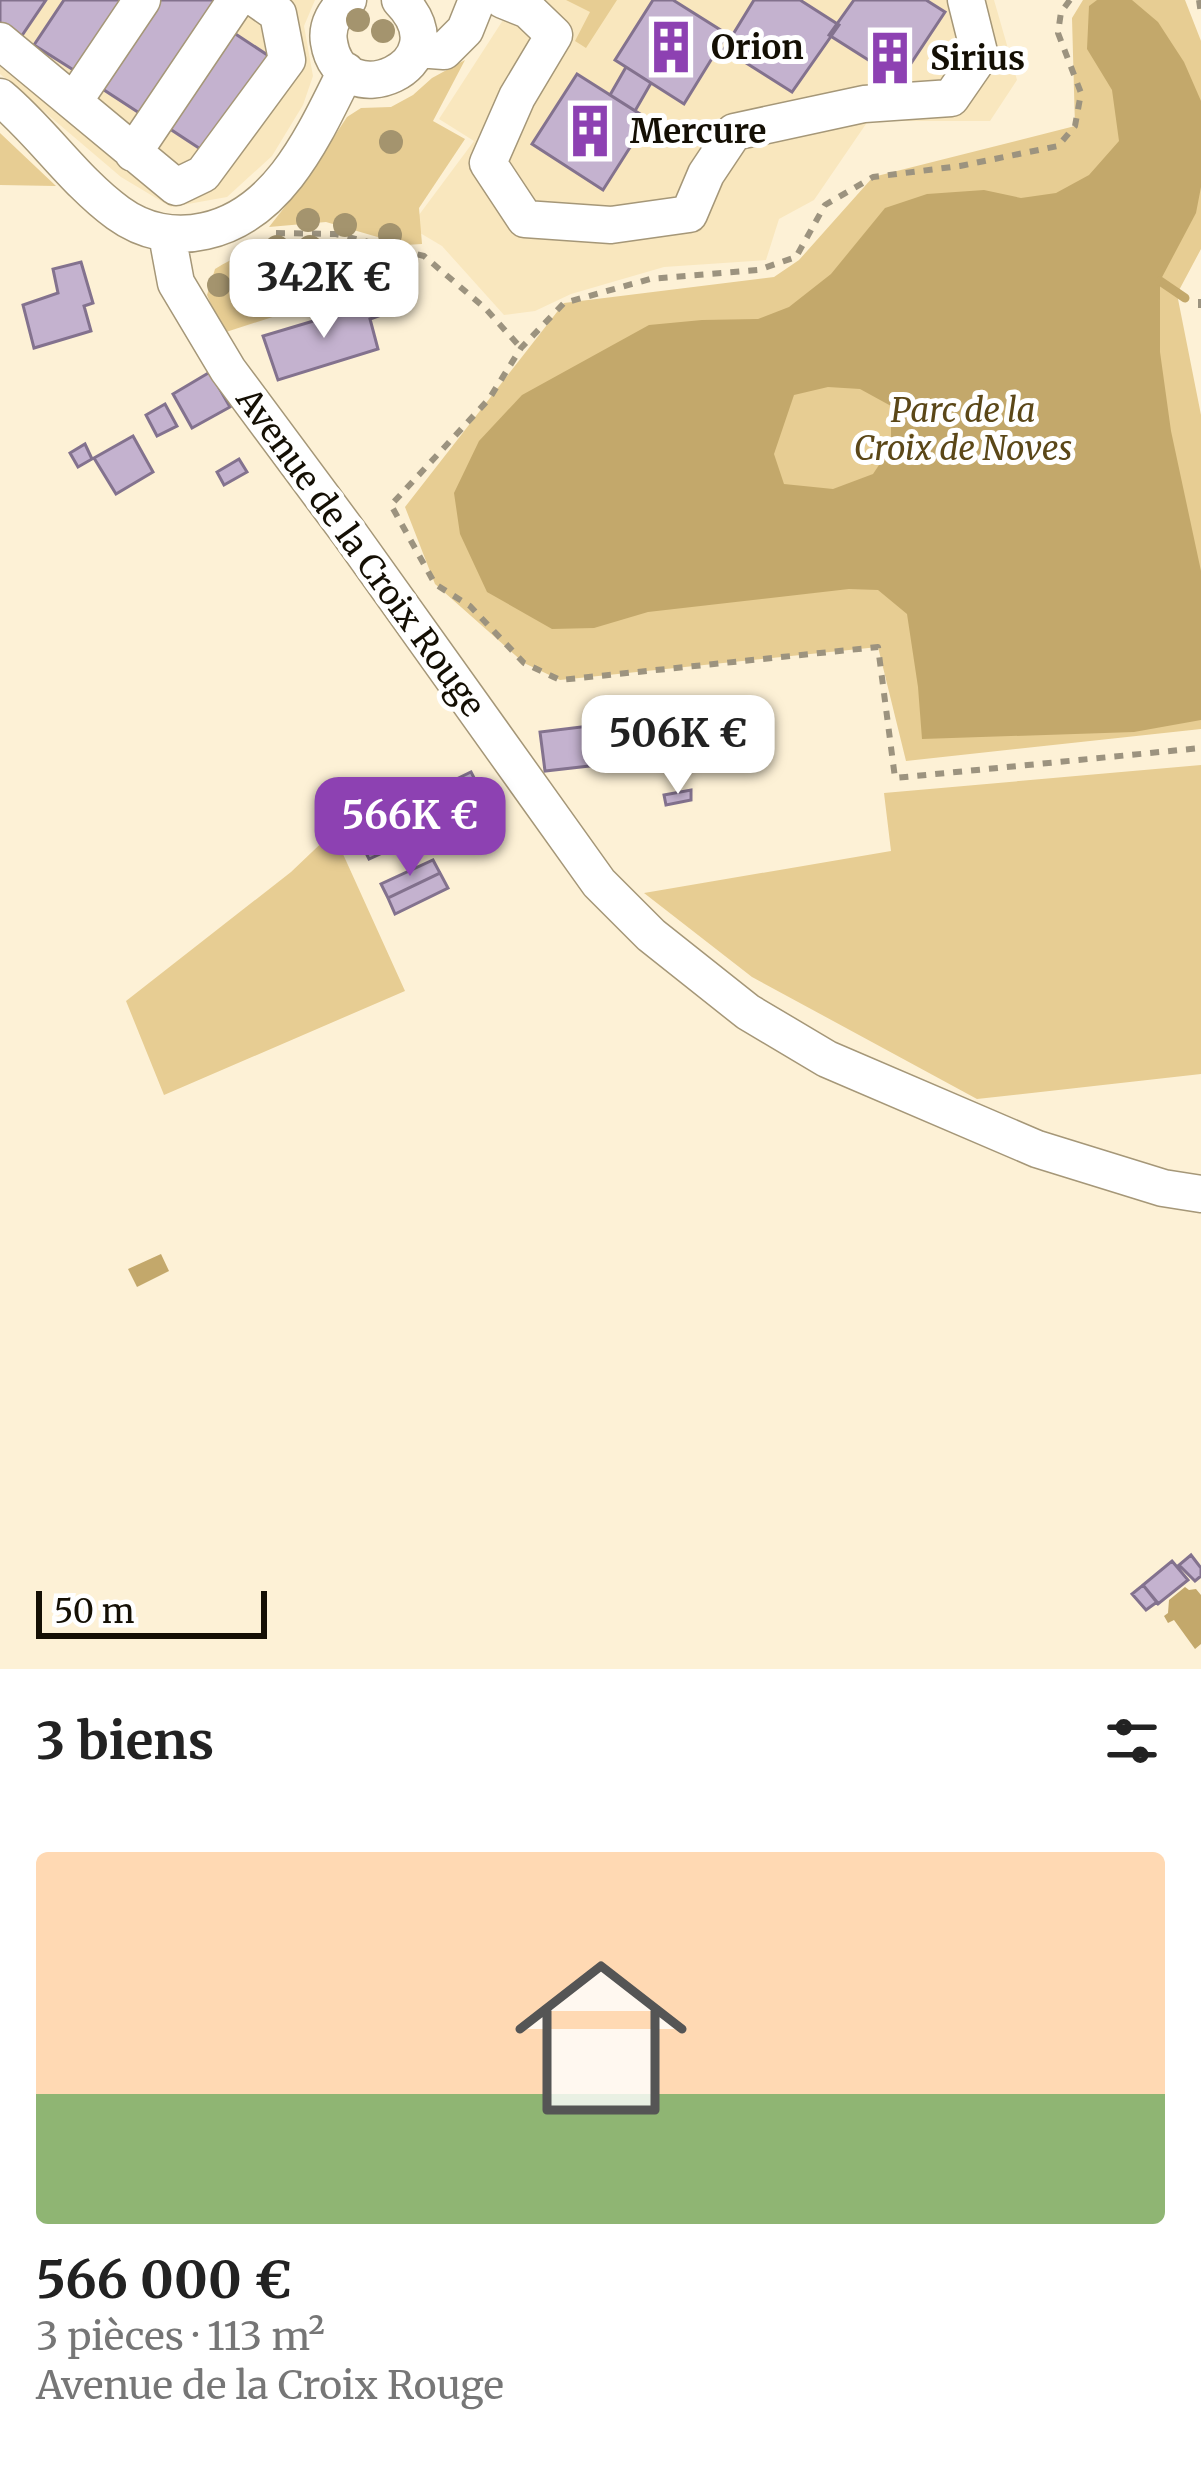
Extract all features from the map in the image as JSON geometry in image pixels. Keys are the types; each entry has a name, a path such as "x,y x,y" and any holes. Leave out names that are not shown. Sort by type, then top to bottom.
{"street":[{"path":"74,101 142,0"},
{"path":"133,153 236,0"},
{"path":"0,41 176,187 202,174 287,60 278,14 258,0"},
{"path":"302,0 339,13 329,43 335,59 365,80 387,79 406,67 417,49 412,12 400,0"},
{"path":"417,49 443,51 465,30 477,0"},
{"path":"503,0 528,10 554,35 517,97 488,163 525,219 611,225 689,214 706,174 734,133 864,104 951,98 980,56 966,0"},
{"path":"0,97 121,216 167,235 190,235 227,226 280,184 316,133 346,71"},
{"name":"Avenue de la Croix Rouge","path":"167,235 176,283 228,370 599,884 651,934 748,1012 827,1059 1037,1149 1162,1188 1201,1195"}],"path":[{"path":"1070,0 1060,12 1058,33 1081,93 1075,126 1058,146 873,177 825,205 796,257 758,271 650,279 564,303 521,348 489,399 392,505 435,584 470,606 524,663 560,680 878,647 895,778 1201,748"},
{"path":"1199,0 1201,14"},
{"path":"274,233 336,234 424,256 521,348"},
{"path":"1201,299 1201,316"}],"shaded area":[{"path":"0,0 315,0 304,26 313,76 303,105 272,156 227,197 171,207 121,177 0,74"},
{"path":"516,0 994,0 1017,80 990,121 868,121 814,200 779,219 766,260 664,267 571,294 535,311 504,315 442,246 410,227 474,141 439,119"},
{"name":"Parc de la Croix de Noves","path":"1097,0 1132,0 1158,22 1184,62 1201,101 1201,187 1196,213 1160,281 1160,352 1171,431 1201,571 1201,720 1134,732 922,739 907,614 878,590 849,589 648,612 594,628 552,629 487,592 460,534 454,493 479,441 522,395 649,325 758,319 789,307 831,274 885,208 927,194 984,190 1021,198 1056,193 1089,175 1119,141 1112,90 1087,49 1089,6","holes":["828,387 860,389 891,406 891,447 873,474 833,489 784,484 774,454 794,395"]},
{"path":"161,1254 169,1271 137,1287 128,1269"},
{"path":"1185,1587 1201,1595 1201,1644 1195,1649 1174,1620 1168,1623 1164,1616 1169,1600"}],"green space":[{"path":"566,0 617,0 586,48 575,41 590,12"},
{"name":"Parc de la Croix de Noves","path":"1083,0 1185,0 1201,41 1201,249 1177,294 1201,415 1201,729 906,761 878,647 560,680 524,663 435,584 405,507 564,303 774,277 799,260 873,177 1075,126 1072,18"},
{"path":"465,60 433,121 465,139 419,208 422,244 405,245 326,222 269,227 347,117 361,108 391,107"},
{"path":"0,133 56,186 0,185"},
{"path":"316,238 396,258 412,272 223,333 207,295 215,269 263,246"},
{"path":"1201,765 1201,1074 977,1099 752,977 644,893 891,851 884,793"},
{"path":"333,832 405,991 164,1095 126,1001 291,872"}],"building":[{"path":"0,0 46,0 21,37 0,23"},
{"path":"64,0 133,0 83,76 34,45"},
{"path":"159,0 229,0 150,120 101,88"},
{"name":"Orion","path":"653,0 673,0 727,34 684,104 615,60"},
{"path":"754,0 800,0 839,25 792,92 724,49"},
{"name":"Sirius","path":"854,0 926,0 945,12 900,80 829,35"},
{"path":"231,31 278,62 214,158 167,127"},
{"path":"626,67 651,83 635,111 610,95"},
{"name":"Mercure","path":"577,74 648,119 603,190 532,144"},
{"path":"81,262 93,303 84,306 91,331 34,348 23,305 58,293 53,269"},
{"path":"384,300 387,313 370,319 378,349 278,380 263,336"},
{"path":"210,372 230,407 192,428 173,394"},
{"path":"165,404 177,426 157,436 146,415"},
{"path":"133,436 153,472 116,494 94,458"},
{"path":"85,444 92,459 78,467 70,453"},
{"path":"239,459 247,472 224,485 217,472"},
{"path":"688,714 690,732 676,733 678,756 545,771 540,732"},
{"path":"471,772 487,803 404,843 389,812"},
{"path":"691,790 691,800 666,805 664,795"},
{"path":"389,812 404,843 369,859 354,829"},
{"path":"433,860 440,873 388,898 381,884"},
{"path":"440,873 448,888 395,914 388,898"},
{"path":"1191,1555 1201,1568 1195,1581 1179,1565"},
{"path":"1172,1561 1188,1580 1158,1604 1143,1585"},
{"path":"1143,1585 1157,1602 1146,1610 1132,1594"}],"waterway":[{"path":"1160,281 1185,298"}],"place":[{"name":"Orion","path":"671,47"},
{"name":"Sirius","path":"890,58"},
{"name":"Mercure","path":"590,131"}]}
